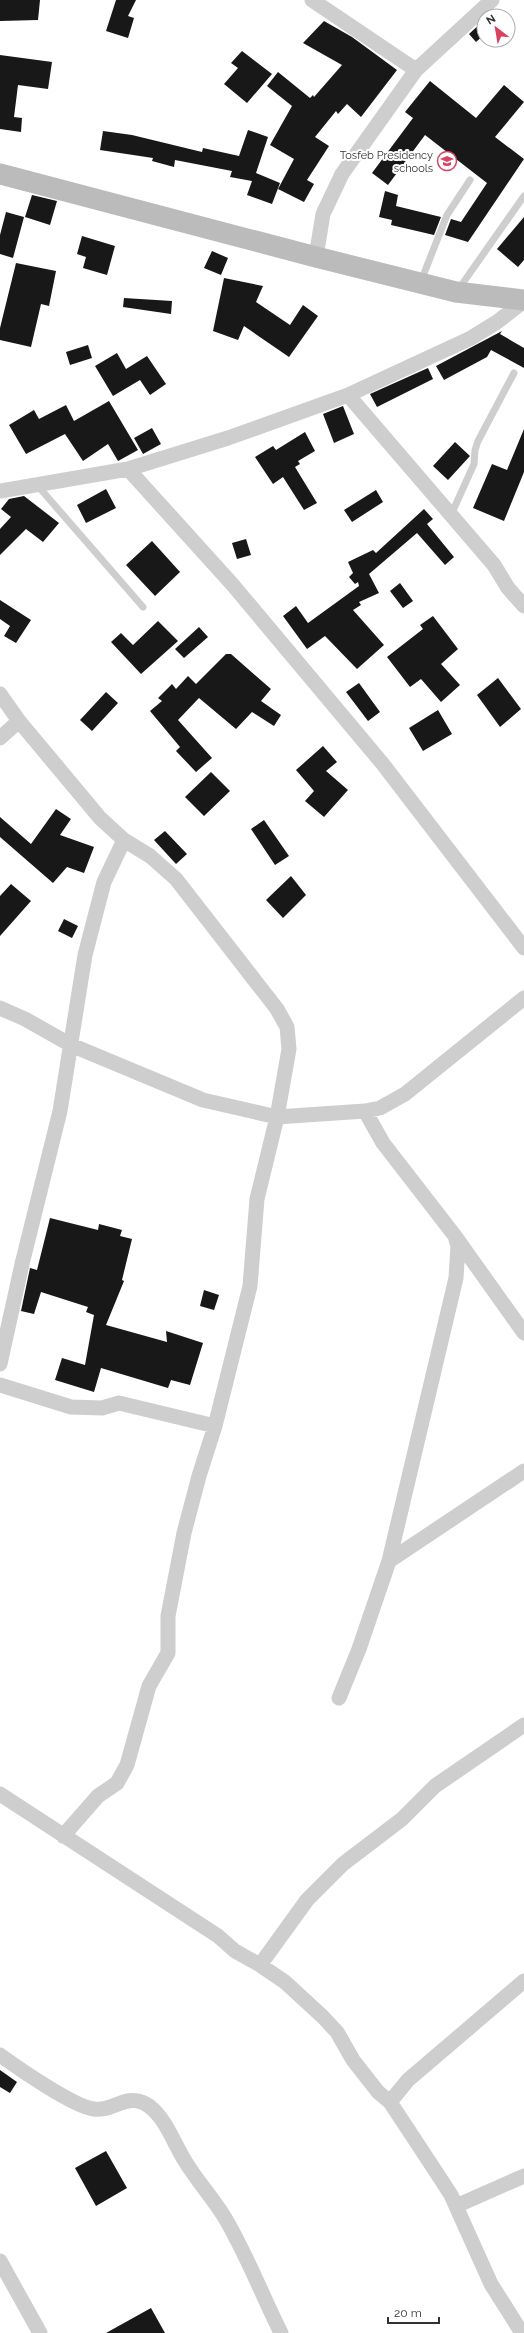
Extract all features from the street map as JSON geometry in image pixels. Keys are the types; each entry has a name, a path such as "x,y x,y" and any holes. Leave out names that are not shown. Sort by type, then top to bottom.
{"street":[{"path":"312,0 416,70"},
{"path":"316,257 323,214 342,174 416,70 492,0"},
{"path":"0,174 456,292 524,300"},
{"path":"0,491 128,469 228,438 348,395 471,338 497,322 524,300"},
{"path":"348,395 494,565 508,588 524,606"},
{"path":"128,469 232,584 377,758 524,948"},
{"path":"0,694 19,721 100,818 124,840 150,856 176,878 277,1009 286,1027 289,1049 278,1117 257,1199 250,1286 215,1426 199,1476 173,1582 168,1616 168,1652 149,1686 127,1765 117,1782 98,1796 64,1836"},
{"path":"0,738 19,721"},
{"path":"0,1364 22,1264 60,1111 85,955 104,882 124,840"},
{"path":"0,1008 25,1019 71,1045 203,1100 278,1117 365,1112 380,1108 405,1094 524,998"},
{"path":"365,1112 383,1142 455,1236 524,1333"},
{"path":"339,1698 359,1649 389,1561 456,1278 458,1246 455,1236"},
{"path":"0,1386 71,1407 102,1408 120,1403 215,1426"},
{"path":"389,1561 524,1471"},
{"path":"260,1965 307,1900 343,1864 402,1819 435,1786 524,1725"},
{"path":"0,1794 218,1936 235,1951 260,1965 285,1982 323,2017 337,2032 353,2060 378,2092 390,2102 440,2178 456,2206 491,2284 522,2333"},
{"path":"390,2102 408,2080 524,1981"},
{"path":"0,2055 55,2090 92,2109 103,2110 125,2101 133,2100 143,2102 155,2110 185,2162 224,2217 243,2249 281,2333"},
{"path":"456,2206 524,2176"},
{"path":"0,2261 40,2333"}],"lane":[{"path":"420,283 447,215 470,180"},
{"path":"456,292 524,196"},
{"path":"451,516 474,464 476,446 514,373"},
{"path":"37,485 143,606"}],"building":[{"path":"0,0 40,0 38,20 0,21"},
{"path":"116,0 136,0 128,16 134,18 128,38 106,31"},
{"path":"324,21 352,37 397,70 361,117 347,104 338,114 336,111 315,137 329,146 307,180 314,184 304,202 278,189 294,159 270,145 292,106 267,86 278,72 310,98 313,95 314,97 342,65 303,43"},
{"path":"476,27 476,42 469,34"},
{"path":"242,51 272,74 247,103 224,84 238,68 231,63"},
{"path":"0,55 52,62 48,89 18,85 14,117 22,118 21,132 0,129"},
{"path":"430,81 476,118 504,85 524,102 495,137 524,159 468,242 445,235 451,219 461,222 487,183 425,135 388,185 372,173 413,118 405,112"},
{"path":"248,130 268,137 256,173 280,183 272,204 247,195 252,181 230,177 232,171 175,160 174,167 152,161 153,158 100,150 103,131 132,135 202,152 203,148 239,156"},
{"path":"385,191 398,195 396,206 441,217 434,235 391,225 392,220 379,217"},
{"path":"32,195 57,201 50,225 25,217"},
{"path":"6,212 24,217 13,258 0,254 0,235"},
{"path":"524,217 524,260 518,267 497,249"},
{"path":"82,236 115,246 107,275 83,268 86,257 77,254"},
{"path":"212,251 228,258 221,275 204,268"},
{"path":"16,263 56,271 49,306 41,304 31,347 0,340 0,328"},
{"path":"224,278 263,286 256,302 290,325 303,305 318,316 289,357 244,326 238,340 213,331"},
{"path":"124,298 172,301 171,314 123,307"},
{"path":"502,331 500,334 524,348 524,368 491,350 487,357 444,380 436,366"},
{"path":"88,345 92,358 70,365 66,352"},
{"path":"117,353 126,369 147,356 166,384 150,395 140,380 113,396 95,366"},
{"path":"428,368 433,379 377,407 370,394"},
{"path":"109,401 138,450 118,461 108,444 83,461 65,434 26,454 9,425 34,410 39,419 66,405 74,421"},
{"path":"343,406 354,434 334,443 323,414"},
{"path":"152,428 161,444 143,454 134,438"},
{"path":"524,429 524,472 504,521 473,508 492,464 507,470"},
{"path":"305,432 315,451 298,461 300,464 295,467 317,503 304,510 283,477 273,484 255,457 273,446 276,450"},
{"path":"455,442 470,456 448,480 433,466"},
{"path":"106,489 116,508 86,523 77,505"},
{"path":"376,490 383,502 352,522 344,510"},
{"path":"24,496 59,523 43,542 26,529 0,555 0,529 11,517 1,509 9,499"},
{"path":"424,509 433,519 427,524 454,557 445,565 417,533 369,574 379,593 359,602 361,605 353,610 384,645 357,669 325,636 307,649 283,616 296,606 308,623 359,586 358,582 355,584 349,577 353,573 348,562 373,550 376,553"},
{"path":"246,539 251,555 237,559 232,543"},
{"path":"152,541 180,572 155,596 126,565"},
{"path":"400,583 413,601 403,608 390,591"},
{"path":"0,600 31,620 16,643 4,636 10,626 0,619"},
{"path":"433,616 458,649 441,664 460,685 441,702 421,679 410,687 387,657 423,629 420,625"},
{"path":"158,621 178,641 141,674 111,642 121,633 133,645"},
{"path":"199,627 208,637 184,658 175,649"},
{"path":"226,654 231,654 271,689 261,701 281,715 274,726 252,712 236,729 199,698 178,720 212,758 196,772 176,751 180,747 150,711 162,701 158,698 172,684 176,689 188,676 196,684"},
{"path":"498,678 521,709 500,727 477,695"},
{"path":"359,683 380,712 368,721 346,692"},
{"path":"106,692 118,703 92,731 80,720"},
{"path":"438,710 452,734 423,751 409,728"},
{"path":"323,746 337,762 326,771 348,790 324,817 305,801 314,791 296,770"},
{"path":"211,772 230,791 204,816 185,797"},
{"path":"56,809 71,819 60,835 94,847 84,873 67,867 53,883 0,837 0,817 31,844"},
{"path":"264,820 289,856 275,865 251,829"},
{"path":"165,831 187,854 176,864 154,840"},
{"path":"291,876 306,895 283,918 266,900"},
{"path":"11,884 31,901 0,936 0,896"},
{"path":"64,919 78,926 72,938 58,931"},
{"path":"50,1218 98,1230 99,1224 122,1230 120,1236 132,1239 122,1280 124,1281 106,1325 167,1342 166,1331 203,1343 190,1385 171,1380 168,1388 101,1368 94,1392 55,1380 62,1358 85,1365 94,1315 86,1312 88,1307 41,1292 34,1314 21,1311 30,1268 37,1270"},
{"path":"204,1290 219,1295 214,1310 200,1306"},
{"path":"0,2070 17,2082 10,2093 0,2087"},
{"path":"106,2151 127,2188 96,2206 75,2168"},
{"path":"151,2308 165,2333 106,2333"}],"place":[{"name":"Tosfeb Presidency schools","path":"447,161"}]}
